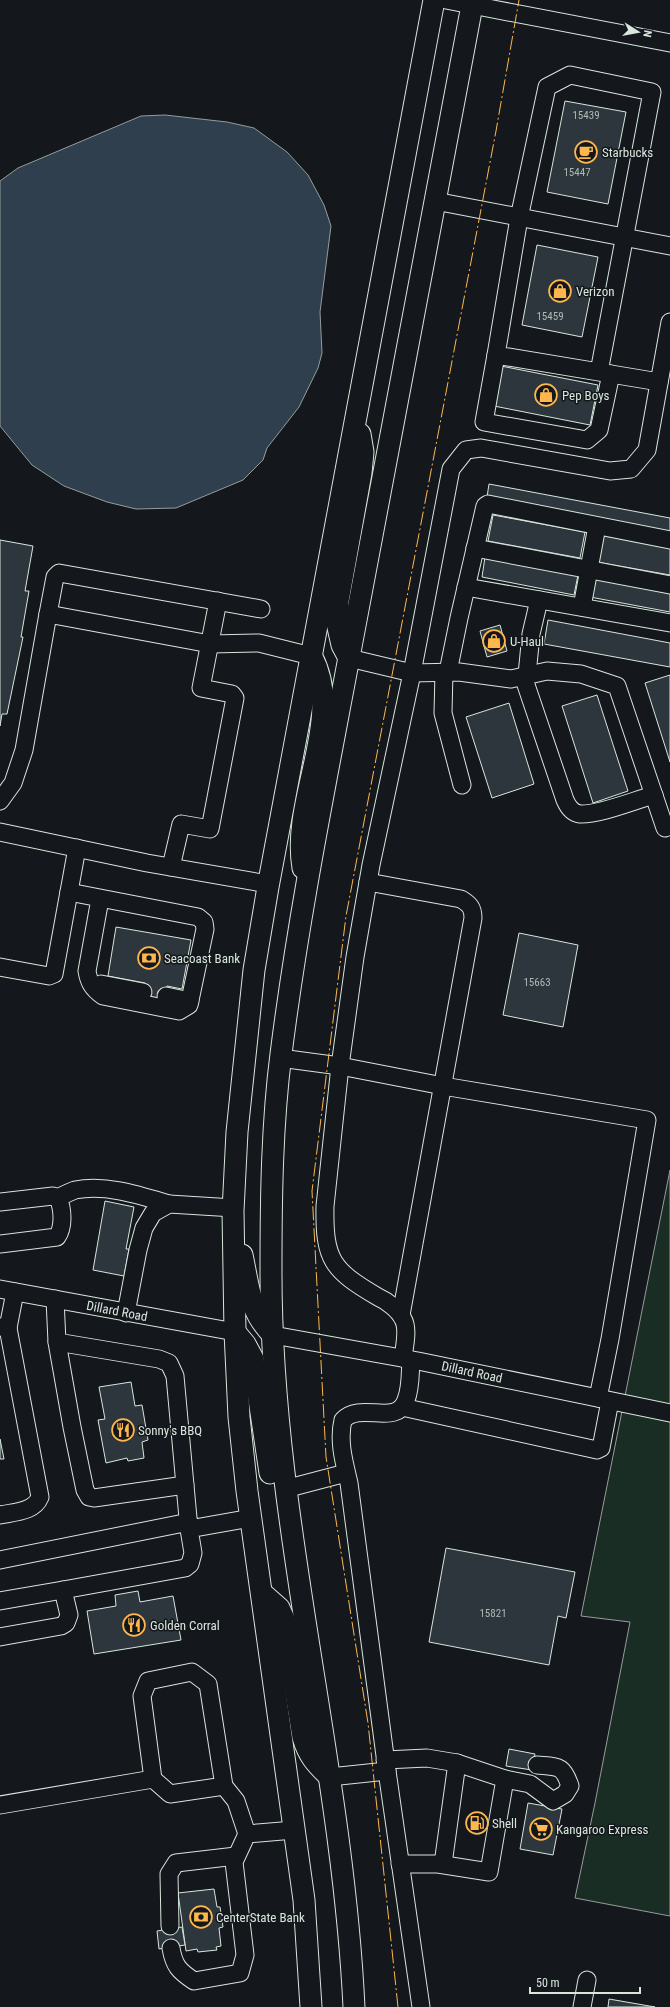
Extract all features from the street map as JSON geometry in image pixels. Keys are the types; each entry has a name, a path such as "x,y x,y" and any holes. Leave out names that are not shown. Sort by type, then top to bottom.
{"main road":[{"path":"311,2007 304,1900 251,1518 239,1417 235,1332 233,1210 237,1132 245,1044 254,970 268,884 434,0"},
{"path":"354,2007 346,1901 330,1777 295,1566 285,1489 273,1335 271,1275 271,1212 280,1058 308,882 472,2"},
{"path":"349,658 342,645 337,623 338,601 361,473 363,452 360,434 355,418"},
{"path":"308,882 300,848 301,828 323,713 323,692 319,670 311,656"},
{"path":"233,1210 252,1304 261,1323 273,1335"},
{"path":"235,1332 253,1359 270,1472 274,1480 285,1489"},
{"path":"262,1593 279,1608 284,1619 303,1737 308,1752 320,1768 330,1777"}],"street":[{"path":"446,0 472,2 670,42"},
{"path":"570,75 652,92 624,237 605,373 599,430 587,440 484,422 518,218 547,87 570,75"},
{"path":"435,201 670,246"},
{"path":"422,2007 386,1766 342,1449 341,1429 343,1420 356,1412 366,1411 383,1414 396,1412 402,1407 406,1400 410,1382 405,1324 400,1315 382,1299 357,1284 338,1269 332,1261 325,1224 325,1206 340,1066 355,957 368,882 412,673 450,469 466,450 481,448 610,471 631,469 647,450 670,322"},
{"path":"496,355 659,382"},
{"path":"462,785 443,713 446,672 485,506 488,504 670,540"},
{"path":"582,607 597,526"},
{"path":"475,548 670,585"},
{"path":"0,801 13,782 24,750 55,577 59,573 261,609"},
{"path":"466,587 670,623"},
{"path":"539,600 531,634 525,675 565,800 572,811 580,814 593,813 654,794"},
{"path":"171,867 181,824 210,829 236,698 232,694 201,688 218,601"},
{"path":"48,614 210,644 259,643 311,656"},
{"path":"349,658 412,673 459,672 510,679 547,671 581,674 617,686 665,828"},
{"path":"0,832 171,867 268,884"},
{"path":"0,967 49,976 54,974 77,848"},
{"path":"368,882 461,899 469,904 473,910 473,918 400,1315"},
{"path":"69,892 198,917 204,922 205,929 189,1005 179,1011 103,996 95,991 89,982 87,971 100,899"},
{"path":"89,982 143,992"},
{"path":"166,996 190,1001"},
{"path":"280,1058 340,1066 442,1086 647,1120 610,1339 601,1448 598,1450 402,1407"},
{"path":"0,1202 53,1196 58,1198 75,1190 110,1190 134,1194 168,1204 233,1210"},
{"path":"0,1244 57,1237 60,1232 62,1206 58,1198"},
{"path":"126,1313 138,1250 144,1228 154,1213 168,1204"},
{"path":"0,1515 31,1508 37,1504 40,1497 4,1327 8,1290"},
{"name":"Dillard Road","path":"8,1290 235,1332"},
{"path":"55,1299 57,1342 85,1490 89,1497 94,1498 185,1484"},
{"name":"Dillard Road","path":"273,1335 407,1359 670,1413"},
{"path":"0,1601 185,1568 190,1564 193,1553 175,1376 169,1363 159,1359 57,1342"},
{"path":"285,1489 346,1473"},
{"path":"0,1560 189,1525 251,1518"},
{"path":"0,1637 66,1624 69,1615 63,1590"},
{"path":"171,1948 173,1961 182,1973 194,1981 240,1973 245,1955 234,1862 246,1834 236,1801 224,1786 208,1684 192,1672 148,1682 142,1696 153,1779 170,1794 224,1786"},
{"path":"330,1777 427,1758 457,1762 506,1779 530,1784 553,1800 566,1794 570,1786 565,1772 559,1767 537,1765"},
{"path":"443,1864 457,1762"},
{"path":"0,1805 153,1779"},
{"path":"400,1864 443,1864 490,1872 506,1779"},
{"path":"246,1834 294,1830"},
{"path":"170,1926 170,1874 176,1863 236,1856"},
{"path":"582,2007 587,1980"}],"green space":[{"path":"670,1170 670,1405 625,1396"},
{"path":"622,1411 670,1420 670,1916 575,1898 630,1622 581,1616"}],"water":[{"path":"165,115 227,122 254,128 287,152 308,175 324,205 331,226 320,312 322,353 318,368 299,407 267,448 263,460 243,480 176,508 136,509 107,502 64,486 32,465 0,426 0,181 18,168 141,116"}],"building":[{"name":"Starbucks","path":"565,101 626,112 608,204 547,192"},
{"name":"Verizon","path":"537,245 598,257 582,337 522,325"},
{"name":"Pep Boys","path":"501,366 598,385 590,425 494,406"},
{"path":"489,484 670,518 670,532 487,497"},
{"path":"493,515 585,532 580,558 488,541"},
{"path":"602,534 670,547 670,575 597,562"},
{"path":"0,540 33,546 25,591 29,591 21,637 23,637 7,714 2,714 0,726"},
{"path":"485,557 578,575 574,595 482,577"},
{"path":"593,577 670,591 670,612 590,597"},
{"path":"548,620 670,643 670,667 544,644"},
{"name":"U-Haul","path":"500,625 507,651 487,657 480,631"},
{"path":"670,675 670,762 645,683"},
{"path":"597,695 628,791 593,803 562,706"},
{"path":"509,703 534,784 492,798 466,717"},
{"name":"Seacoast Bank","path":"116,927 191,940 182,989 167,986 164,1004 142,1000 145,983 108,976"},
{"path":"519,933 578,945 563,1027 503,1015"},
{"path":"105,1201 134,1207 126,1249 129,1249 124,1276 93,1270"},
{"name":"Sonny's BBQ","path":"131,1382 135,1406 142,1405 148,1440 142,1442 144,1458 128,1461 127,1458 106,1463 98,1420 105,1419 99,1387"},
{"path":"0,1439 4,1459 0,1459"},
{"path":"446,1548 575,1572 566,1618 558,1616 549,1665 429,1642"},
{"name":"Golden Corral","path":"138,1591 140,1602 173,1596 181,1640 94,1654 87,1611 116,1606 115,1595"},
{"path":"509,1749 535,1754 532,1770 506,1766"},
{"name":"Kangaroo Express","path":"528,1803 562,1809 553,1855 520,1849"},
{"name":"CenterState Bank","path":"214,1889 217,1907 220,1907 223,1927 219,1928 221,1946 216,1947 217,1950 198,1952 197,1949 186,1951 178,1893"},
{"path":"182,1927 185,1945 159,1949 157,1931"},
{"path":"609,1999 655,2007 608,2007"}],"tunnel":[{"path":"143,992 166,996"}],"power":[{"path":"398,2007 368,1723 326,1457 312,1191 346,916 496,131 519,0"}],"place":[{"name":"Starbucks","path":"586,152"},
{"name":"Verizon","path":"560,291"},
{"name":"Pep Boys","path":"546,395"},
{"name":"U-Haul","path":"494,641"},
{"name":"Seacoast Bank","path":"149,958"},
{"name":"Sonny's BBQ","path":"123,1430"},
{"name":"Golden Corral","path":"134,1625"},
{"name":"Shell","path":"477,1823"},
{"name":"Kangaroo Express","path":"541,1829"},
{"name":"CenterState Bank","path":"201,1917"}]}
